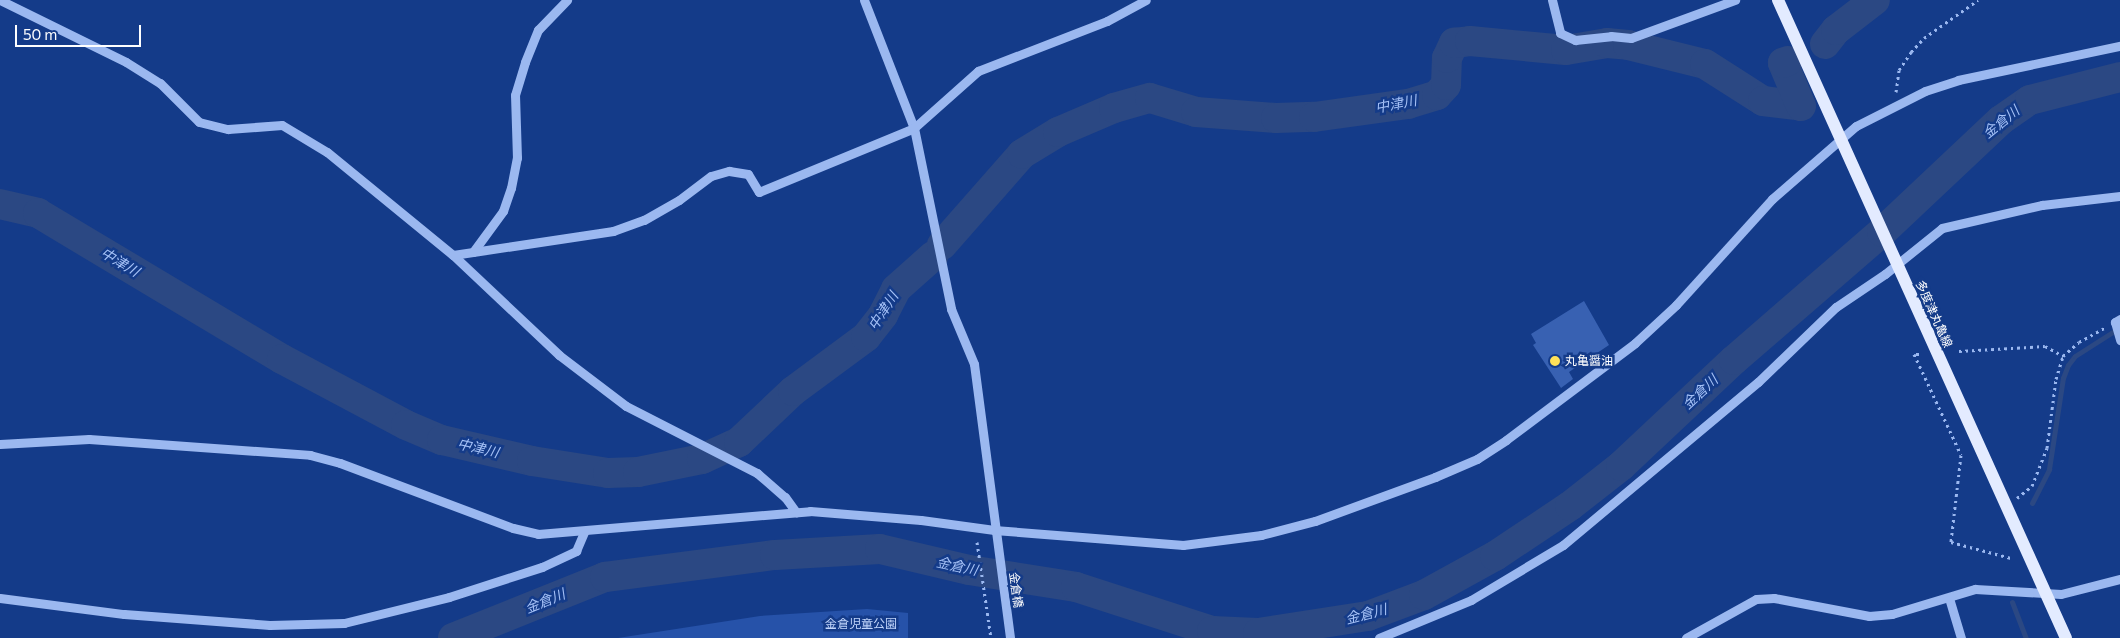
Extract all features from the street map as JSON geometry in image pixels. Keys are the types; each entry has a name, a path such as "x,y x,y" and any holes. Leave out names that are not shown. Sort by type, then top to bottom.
{"main road":[{"name":"多度津丸亀線","path":"1778,0 2043,593 2066,638"}],"street":[{"path":"0,0 126,62 160,83 199,122 228,129 282,125 327,152 453,255 559,355 626,406 750,468 785,497 796,512"},
{"path":"473,252 503,211 511,188 517,158 515,95 525,62 538,30 567,0"},
{"name":"金倉橋","path":"864,0 914,128 950,309 974,364 994,530 998,545 1010,638"},
{"path":"453,255 612,231 644,220 679,200 711,176 729,171 748,174 759,192 914,128 978,71 1107,21 1146,0"},
{"path":"1552,0 1560,33 1575,40 1611,36 1631,38 1735,0"},
{"path":"0,444 89,439 310,455 340,462 513,528 538,534 584,532 796,512 878,516 994,530 1183,545 1226,541 1315,521 1477,459 1549,410 1635,342 1676,305 1772,199 1856,126 1898,104 1958,80 2120,46"},
{"path":"1379,638 1471,600 1563,545 1758,382 1836,307 1897,265 1942,228 2042,205 2120,196"},
{"path":"2117,321 2120,340"},
{"path":"0,598 173,617 270,625 344,623 449,596 542,566 576,551 584,532"},
{"path":"1686,638 1756,599 1783,599 1810,607 1869,616 1892,614 1975,589 2061,594 2120,579"},
{"path":"1949,598 1961,638"}],"path":[{"path":"1898,104 1894,86 1911,52 1924,38 1978,0"},
{"path":"2005,506 2032,486 2047,448 2056,379 2063,356 2079,342 2117,321"},
{"path":"1959,350 2046,346 2063,356"},
{"path":"1919,354 1914,354 1961,455 1951,542 2011,558"},
{"path":"977,542 991,638"}],"green space":[{"name":"金倉児童公園","path":"867,609 908,613 908,638 618,638 760,616"}],"building":[{"path":"1584,301 1609,345 1569,372 1573,379 1561,388 1533,345 1536,343 1531,334"}],"waterway":[{"name":"中津川","path":"1825,44 1836,30 1875,0"},
{"name":"中津川","path":"942,245 1022,154 1058,132 1114,108 1150,98 1196,112 1276,118 1314,117 1408,104 1437,95 1446,85 1447,58 1454,43 1470,41 1566,50 1607,43 1628,45 1705,64 1763,101 1801,106 1783,63 1788,61"},
{"name":"金倉川","path":"453,638 605,577 775,555 880,549 969,570 1076,587 1212,631 1258,633 1368,616 1424,595 1495,556 1570,506 1621,466 1734,360 1882,232 2001,120 2030,100 2120,77"},
{"name":"中津川","path":"0,204 38,213 282,359 406,425 442,440 532,461 608,473 638,472 702,459 739,442 793,391 866,337 883,315 896,289 933,256"},
{"path":"2032,503 2049,469 2063,378 2068,365 2075,356 2119,328"},
{"path":"2012,602 2026,638"}],"place":[{"name":"丸亀醤油","path":"1555,361"}]}
